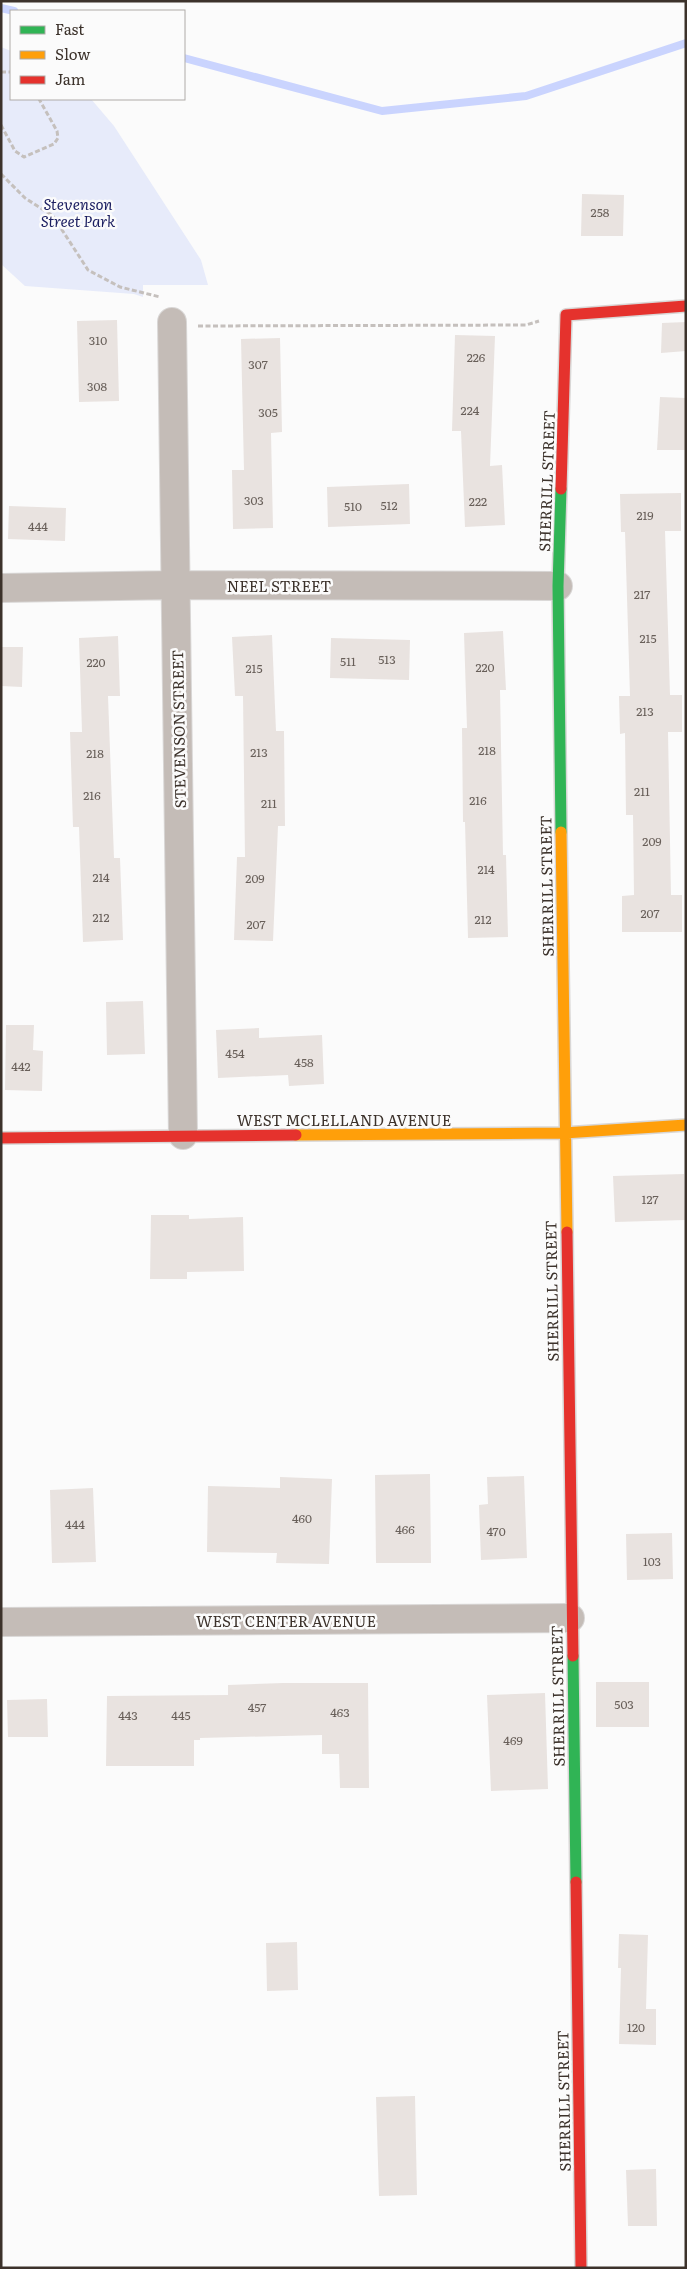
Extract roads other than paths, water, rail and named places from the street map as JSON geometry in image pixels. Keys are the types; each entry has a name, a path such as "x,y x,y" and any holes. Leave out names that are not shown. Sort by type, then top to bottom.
{"street":[{"name":"SHERRILL STREET","path":"580,2268 558,586 566,314 686,306"},
{"name":"STEVENSON STREET","path":"172,324 183,1135"},
{"name":"NEEL STREET","path":"1,588 176,585 558,586"},
{"name":"WEST MCLELLAND AVENUE","path":"1,1138 564,1133 686,1125"},
{"name":"WEST CENTER AVENUE","path":"1,1622 570,1618"}],"waterway":[{"path":"1,8 10,10"},
{"path":"185,58 382,111 526,96 686,43"}],"park label":[{"name":"Stevenson Street Park","path":"78,212"}]}
